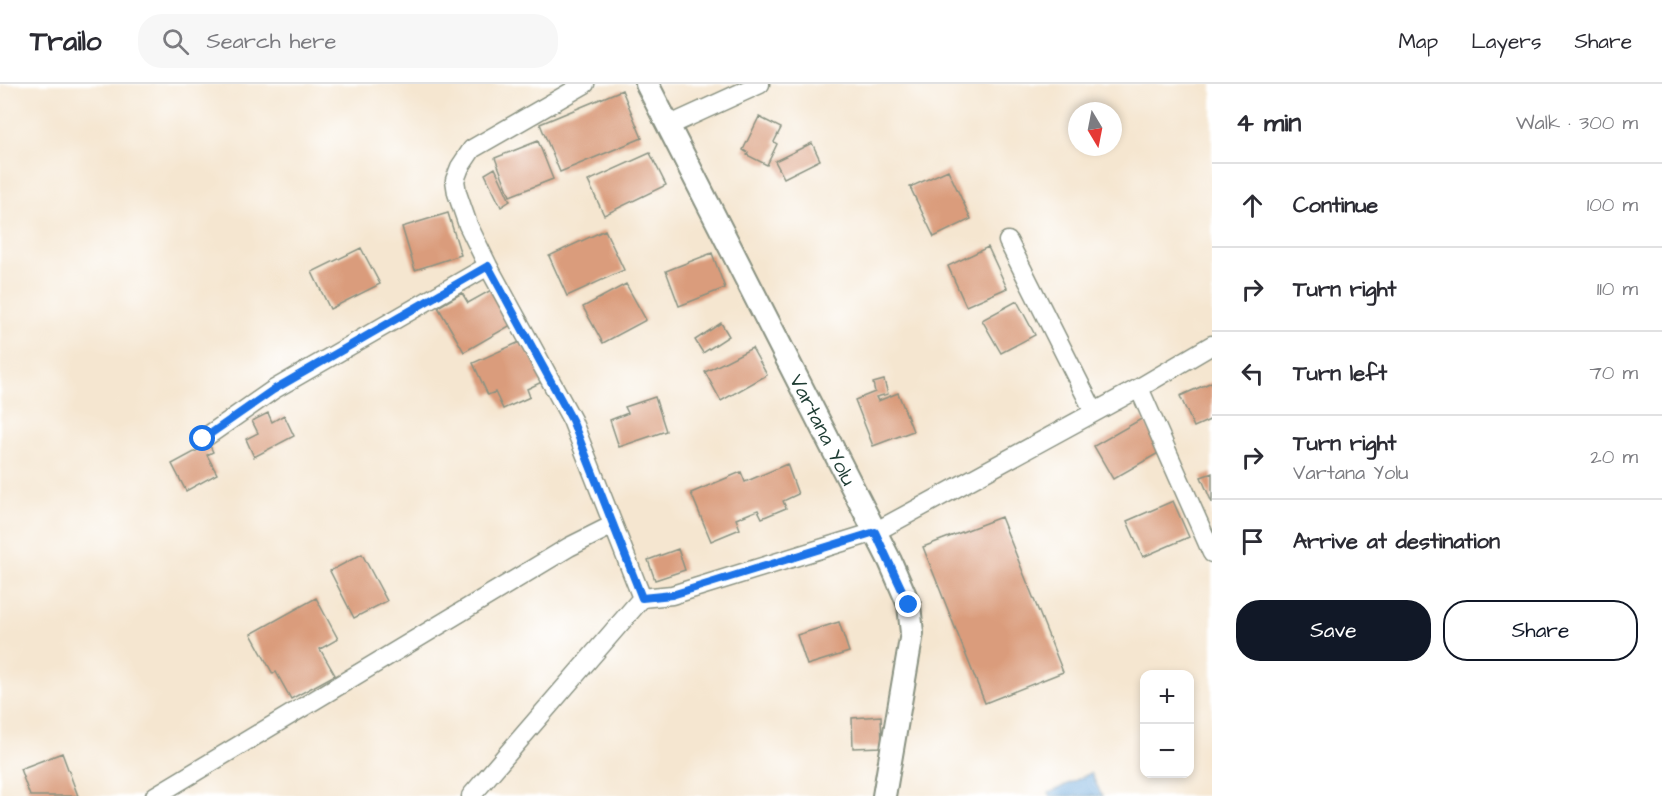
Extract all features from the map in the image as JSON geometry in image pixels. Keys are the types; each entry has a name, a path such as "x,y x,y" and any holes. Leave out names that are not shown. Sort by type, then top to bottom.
{"street":[{"path":"585,84 472,149 460,167 455,180 457,194 468,225 572,420 642,598"},
{"name":"Vartana Yolu","path":"647,84 875,532 909,605 912,633 884,796"},
{"path":"668,126 760,84"},
{"path":"1008,241 1094,412"},
{"path":"203,439 273,390 488,266"},
{"path":"471,796 642,598 672,595 875,532 1139,388 1212,345"},
{"path":"1139,388 1212,553"},
{"path":"155,796 569,547 613,525"}],"water":[{"path":"1091,773 1102,796 1051,796 1049,793"}],"building":[{"path":"622,90 642,138 560,172 540,124"},
{"path":"759,117 781,128 774,142 777,144 767,165 747,155 748,153 743,150"},
{"path":"538,141 553,179 510,196 495,158"},
{"path":"812,143 820,160 784,178 775,161"},
{"path":"650,153 666,185 604,215 588,181"},
{"path":"495,168 510,201 501,207 485,174"},
{"path":"948,170 971,219 934,237 910,187"},
{"path":"448,213 461,255 415,270 402,227"},
{"path":"605,230 624,270 567,296 549,256"},
{"path":"988,247 1007,288 966,306 948,266"},
{"path":"361,248 380,284 330,309 312,272"},
{"path":"712,253 725,288 679,306 666,271"},
{"path":"626,284 646,320 603,343 583,307"},
{"path":"493,289 511,325 464,352 438,307 462,293 468,303"},
{"path":"1017,301 1035,335 1001,353 982,320"},
{"path":"721,323 729,336 703,353 695,340"},
{"path":"522,341 546,380 527,389 530,397 503,409 495,392 488,395 473,363"},
{"path":"752,348 767,375 721,401 705,372"},
{"path":"884,380 888,394 876,397 878,401 898,393 913,431 873,446 855,400 875,392 873,383"},
{"path":"1212,382 1212,419 1194,427 1180,396"},
{"path":"655,397 666,431 619,447 610,420 628,413 625,407"},
{"path":"268,413 272,422 284,415 294,436 254,457 246,439 258,433 252,421"},
{"path":"1143,418 1162,451 1113,479 1094,446"},
{"path":"209,444 213,452 207,455 217,474 186,491 172,464"},
{"path":"787,464 798,494 783,501 786,508 762,518 758,510 736,519 740,529 711,541 691,493 741,472 745,482"},
{"path":"1212,473 1212,503 1201,477"},
{"path":"1173,501 1189,537 1143,557 1127,521"},
{"path":"1001,517 1063,672 985,703 923,547"},
{"path":"678,549 685,570 655,580 648,560"},
{"path":"362,554 387,601 354,618 330,571"},
{"path":"316,598 338,639 320,649 335,675 291,699 276,672 273,674 251,634"},
{"path":"839,622 849,652 807,665 797,635"},
{"path":"881,716 882,747 853,748 852,718"},
{"path":"62,753 78,796 30,796 20,769"}],"route":[{"path":"203,439 273,390 488,266 572,420 642,598 672,595 875,532 909,605"}]}
